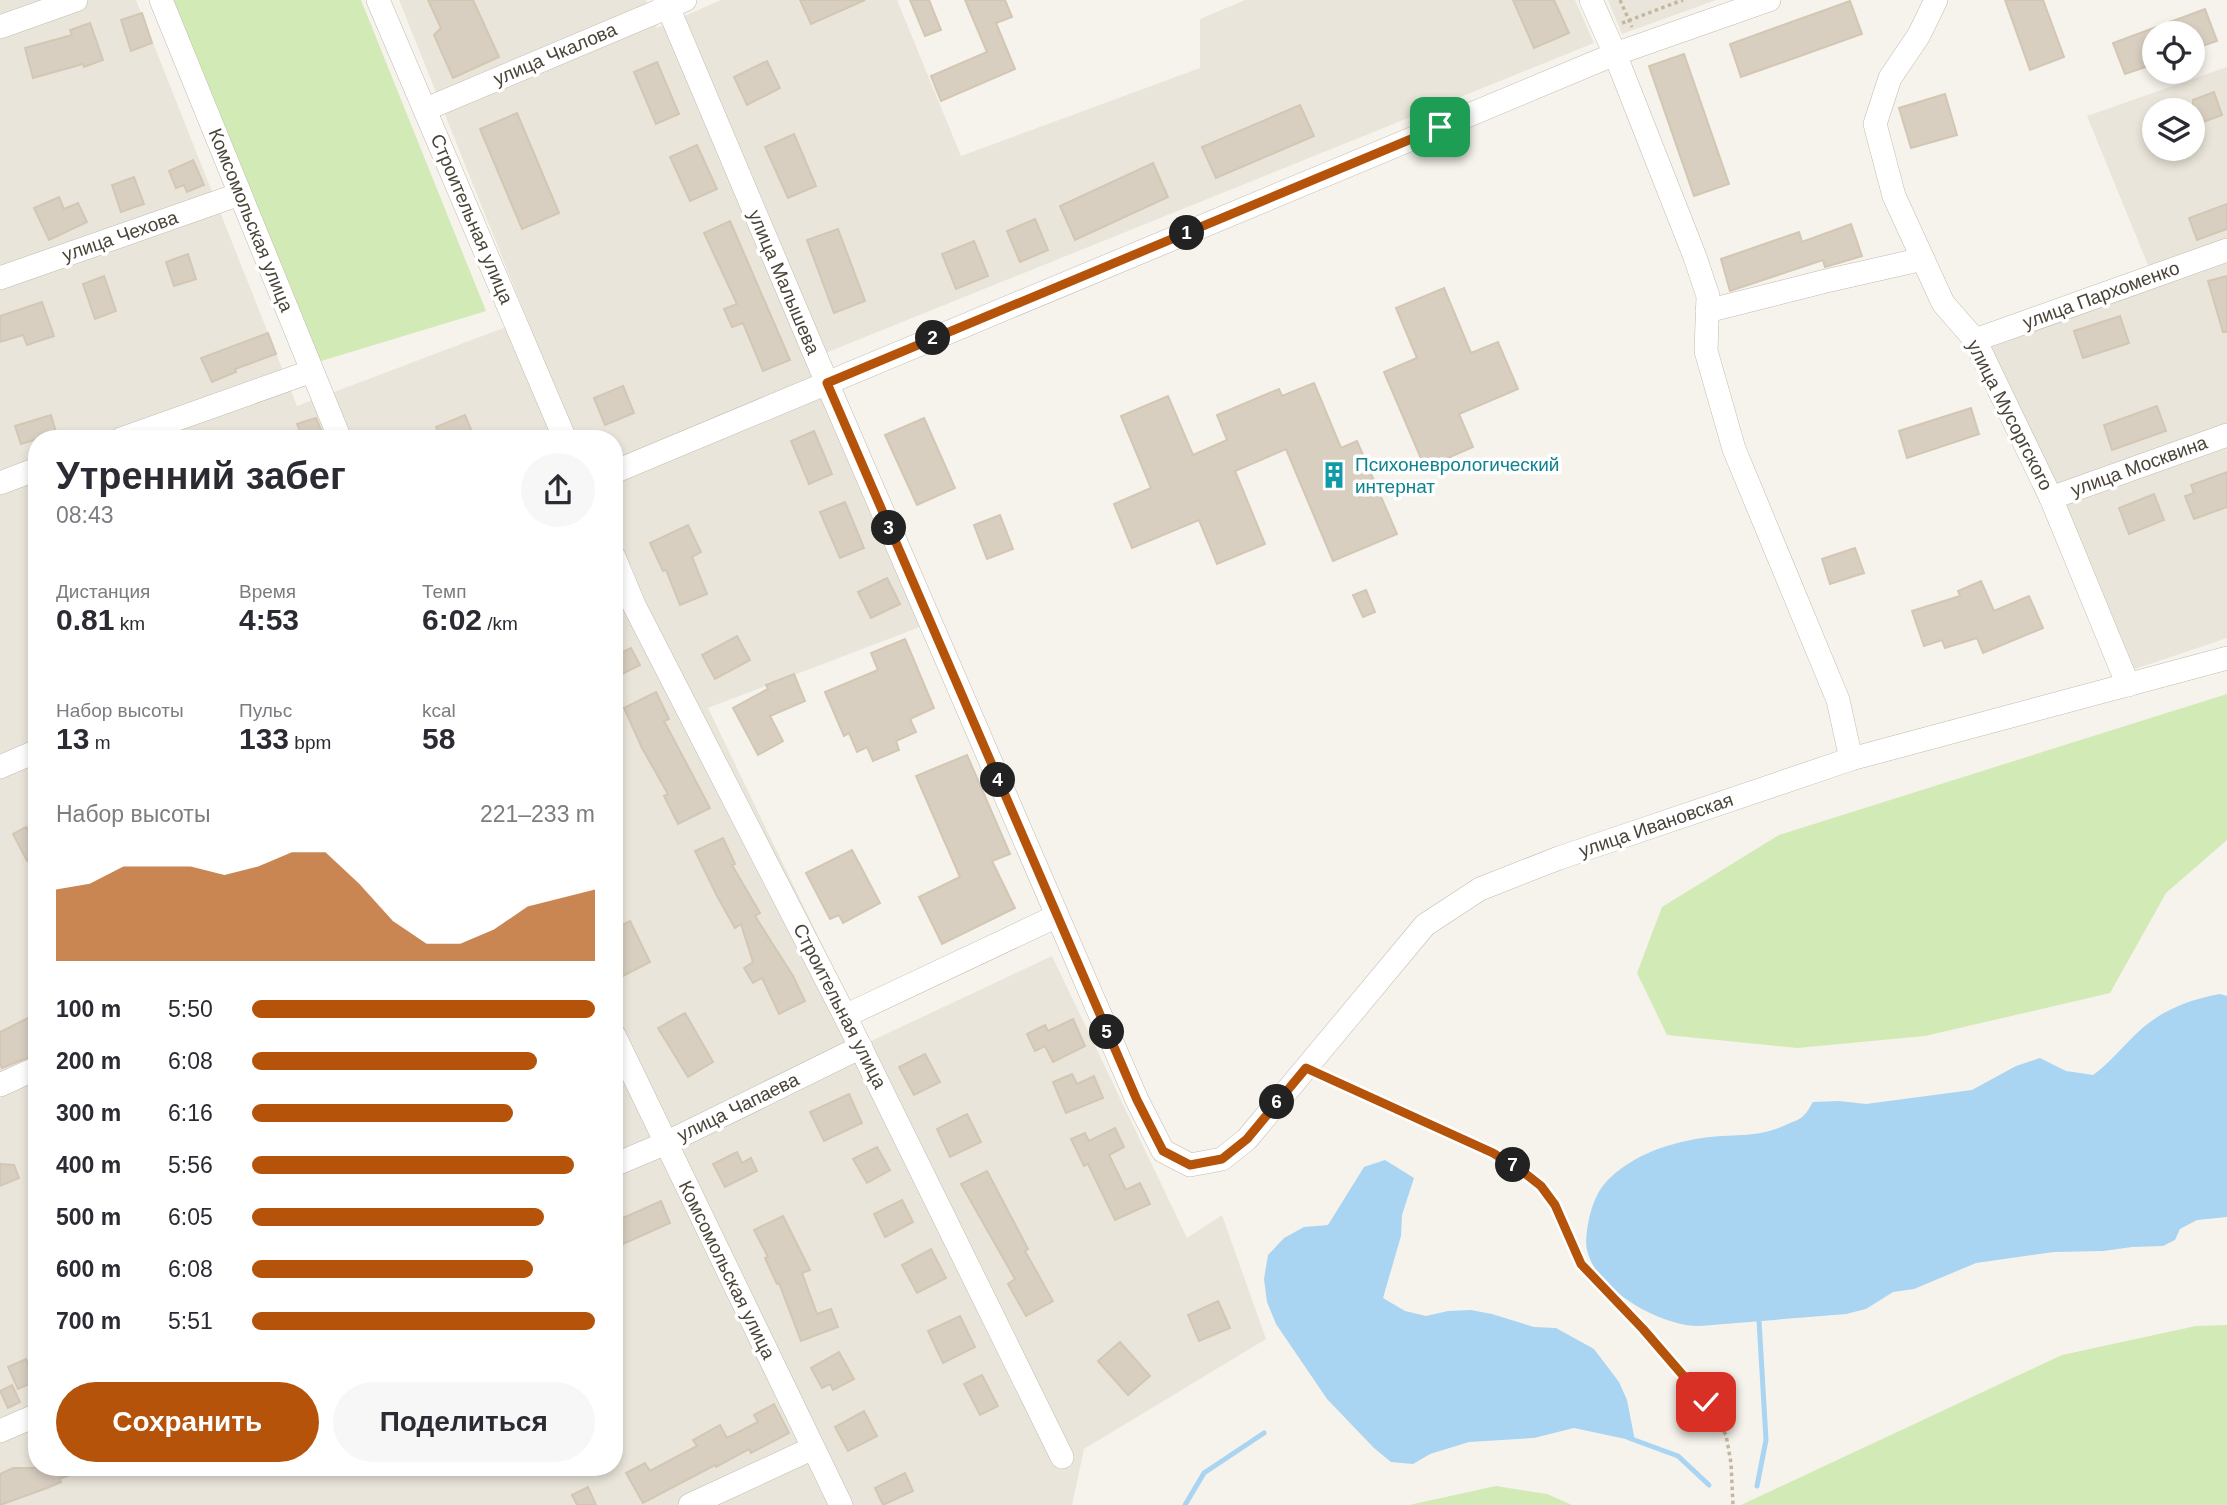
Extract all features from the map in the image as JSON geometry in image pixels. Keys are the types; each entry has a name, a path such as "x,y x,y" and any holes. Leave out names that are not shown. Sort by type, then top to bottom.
{"street":[{"path":"0,27 76,0"},
{"name":"Комсомольская улица","path":"161,0 336,430"},
{"name":"Строительная улица","path":"378,0 561,430"},
{"path":"1591,0 1695,257 1708,296 1706,351 1734,449 1838,699 1851,759"},
{"path":"623,468 1615,54 1769,0"},
{"name":"улица Мусоргского","path":"1936,0 1919,35 1890,78 1875,124 1894,195 1943,303 1975,340 2051,498 2128,685"},
{"name":"улица Чкалова","path":"426,109 673,2"},
{"name":"улица Малышева","path":"673,2 827,383 1137,1100 1163,1151 1190,1165"},
{"name":"улица Чехова","path":"0,278 240,194"},
{"name":"улица Пархоменко","path":"1975,340 2227,250"},
{"path":"1707,312 1923,259"},
{"path":"146,430 312,371"},
{"name":"улица Москвина","path":"2051,498 2227,435"},
{"path":"0,482 28,472"},
{"name":"Строительная улица","path":"623,579 634,606 861,1047 1062,1457"},
{"name":"улица Ивановская","path":"1190,1165 1222,1159 1247,1139 1425,925 1480,889 1559,858 1851,759 2227,658"},
{"path":"0,767 28,755"},
{"path":"845,1016 1057,916"},
{"name":"улица Чапаева","path":"623,1161 666,1143 861,1047"},
{"name":"Комсомольская улица","path":"623,1054 841,1505"},
{"path":"0,1085 28,1072"},
{"path":"0,1431 28,1419"},
{"path":"690,1505 813,1448"}],"path":[{"path":"1620,0 1640,46"},
{"path":"1604,32 1683,0"},
{"path":"1306,1068 1493,1153 1541,1186 1555,1205 1581,1264 1643,1329 1706,1402 1726,1435 1731,1463 1733,1505"}],"shaded area":[{"path":"0,0 136,0 297,406 527,319 399,0 646,0 657,28 721,0 897,0 961,156 1200,68 1200,19 1245,0 1575,0 1594,43 823,354 941,619 708,708 869,1042 1052,956 1187,1238 1222,1215 1266,1339 1084,1449 1072,1505 0,1505"},
{"path":"1608,0 1716,0 1622,34"},
{"path":"2227,67 2227,638 2129,671 1982,348 2157,287 2087,116 2178,84 2205,84 2205,75"}],"green space":[{"path":"170,0 361,0 486,311 318,362"},
{"path":"2227,694 2227,840 2166,893 2110,993 1925,1036 1797,1048 1667,1035 1637,973 1662,907 1779,835"},
{"path":"2227,1325 2227,1505 1741,1505 2062,1355 2196,1326"},
{"path":"1496,1486 1547,1494 1572,1505 1409,1505"}],"water":[{"path":"2220,994 2227,996 2227,1217 2197,1220 2180,1229 2175,1240 2163,1246 2054,1252 1976,1263 1914,1289 1893,1292 1866,1309 1846,1314 1700,1326 1685,1325 1650,1313 1617,1292 1593,1265 1586,1239 1592,1207 1597,1196 1606,1182 1621,1169 1653,1151 1702,1138 1747,1135 1778,1128 1800,1119 1813,1102 1866,1104 1972,1090 2016,1066 2040,1058 2066,1071 2093,1075 2139,1031 2159,1016 2194,1000"},
{"path":"1385,1160 1414,1178 1402,1215 1401,1236 1383,1298 1405,1311 1426,1316 1471,1310 1534,1327 1556,1328 1594,1349 1619,1382 1627,1400 1635,1441 1574,1428 1534,1438 1469,1442 1430,1454 1413,1464 1391,1462 1327,1399 1276,1324 1267,1302 1264,1279 1268,1255 1284,1238 1304,1227 1328,1225 1364,1167"}],"building":[{"path":"428,0 473,0 499,57 453,78 434,35 441,28"},
{"path":"800,0 865,0 811,24"},
{"path":"910,0 929,0 941,30 925,36"},
{"path":"965,0 1005,0 1012,17 996,23 1015,69 941,101 931,76 987,52"},
{"path":"1513,0 1554,0 1569,33 1534,48"},
{"path":"2005,0 2043,0 2064,57 2030,70"},
{"path":"1850,1 1862,34 1741,77 1730,44"},
{"path":"2205,9 2217,41 2205,45 2205,21 2173,21"},
{"path":"142,13 152,43 131,51 121,20"},
{"path":"90,23 103,60 33,78 25,48 72,35 70,30"},
{"path":"2142,32 2142,68 2125,74 2113,43"},
{"path":"1684,54 1729,184 1694,196 1649,66"},
{"path":"767,61 780,88 747,105 734,77"},
{"path":"657,62 679,114 656,124 634,72"},
{"path":"2214,92 2222,115 2205,121 2205,98 2198,98"},
{"path":"1945,94 1957,135 1911,148 1899,108"},
{"path":"1300,105 1314,136 1216,178 1202,147"},
{"path":"517,113 559,213 522,229 480,129"},
{"path":"794,134 816,186 788,198 765,147"},
{"path":"697,145 717,189 690,201 670,157"},
{"path":"193,160 204,185 187,192 184,185 176,188 169,171"},
{"path":"1153,163 1168,197 1075,240 1060,206"},
{"path":"134,177 144,204 121,212 112,185"},
{"path":"59,197 64,209 78,203 87,222 49,240 34,208"},
{"path":"2227,204 2227,229 2197,240 2189,218"},
{"path":"1035,219 1048,250 1020,262 1007,231"},
{"path":"730,221 790,360 763,371 743,323 732,327 724,309 737,304 704,233"},
{"path":"1851,224 1862,256 1825,267 1823,260 1730,291 1721,259 1799,232 1802,242"},
{"path":"838,229 865,301 834,313 807,240"},
{"path":"974,241 988,276 956,289 942,254"},
{"path":"188,254 196,279 174,286 166,262"},
{"path":"104,276 116,311 95,319 83,284"},
{"path":"2227,276 2227,332 2223,332 2208,281"},
{"path":"1444,288 1471,353 1498,342 1518,389 1459,414 1473,447 1425,468 1384,372 1417,358 1396,308"},
{"path":"42,302 54,336 27,345 23,335 0,342 0,316"},
{"path":"2120,316 2129,343 2083,358 2074,331"},
{"path":"268,333 276,354 235,369 236,372 212,382 201,358"},
{"name":"Психоневрологический интернат","path":"1314,383 1341,448 1357,441 1397,534 1333,561 1286,449 1235,471 1265,544 1217,564 1199,520 1132,548 1114,504 1151,488 1121,416 1168,396 1193,455 1227,440 1217,415 1279,389 1282,396"},
{"path":"623,386 634,413 605,425 594,398"},
{"path":"2157,406 2166,431 2112,450 2104,425"},
{"path":"1971,408 1979,434 1907,458 1899,431"},
{"path":"51,415 55,430 28,430 28,442 21,444 15,426"},
{"path":"465,415 471,430 437,430 436,427"},
{"path":"316,418 321,430 299,430 297,424"},
{"path":"924,418 955,488 917,505 885,435"},
{"path":"814,431 832,474 809,484 791,441"},
{"path":"2227,472 2227,507 2194,519 2185,496 2194,493 2191,485"},
{"path":"2154,494 2164,520 2129,534 2119,508"},
{"path":"845,502 864,548 840,558 820,512"},
{"path":"1000,515 1013,549 987,559 974,525"},
{"path":"688,525 701,552 692,557 707,594 680,605 666,570 663,571 650,543"},
{"path":"1855,548 1864,573 1830,584 1822,559"},
{"path":"887,578 900,604 871,618 858,592"},
{"path":"1981,581 1994,611 2029,596 2043,628 1983,653 1977,638 1945,648 1942,640 1924,646 1912,611 1960,596 1958,591"},
{"path":"1366,590 1375,612 1363,617 1353,595"},
{"path":"737,636 750,660 715,679 702,655"},
{"path":"905,639 934,708 910,719 916,732 896,741 899,750 873,761 867,747 857,752 849,733 844,736 825,692 878,670 871,653"},
{"path":"631,648 640,665 623,674 623,652"},
{"path":"794,674 805,701 770,716 783,741 758,755 733,708 768,689 766,685"},
{"path":"656,692 669,719 664,721 710,808 678,824 664,796 668,794 642,748 624,708"},
{"path":"967,755 1010,854 992,861 1015,908 942,944 919,897 960,877 916,776"},
{"path":"26,827 28,860 27,861 13,834"},
{"path":"723,838 735,864 732,865 760,913 755,916 793,976 805,1001 779,1014 762,978 753,983 744,968 753,962 741,924 735,928 695,851"},
{"path":"852,850 880,903 843,923 839,915 830,919 806,873"},
{"path":"630,921 650,962 623,976 623,924"},
{"path":"685,1013 713,1062 688,1077 658,1028"},
{"path":"28,1018 28,1058 2,1068 0,1032"},
{"path":"1073,1019 1085,1046 1053,1062 1045,1046 1035,1051 1027,1034 1045,1025 1048,1031"},
{"path":"925,1054 940,1082 914,1095 899,1067"},
{"path":"1072,1074 1077,1084 1094,1076 1103,1098 1066,1113 1053,1082"},
{"path":"849,1094 862,1123 824,1141 810,1112"},
{"path":"967,1114 981,1142 950,1157 937,1129"},
{"path":"1115,1128 1124,1147 1109,1155 1126,1190 1140,1183 1150,1204 1115,1220 1088,1164 1084,1166 1071,1139 1085,1133 1089,1141"},
{"path":"877,1147 890,1170 867,1183 853,1159"},
{"path":"737,1152 742,1163 751,1158 757,1171 725,1187 713,1164"},
{"path":"0,1164 14,1165 19,1178 0,1186"},
{"path":"987,1171 1028,1249 1025,1251 1053,1301 1026,1316 1008,1284 1015,1279 961,1184"},
{"path":"902,1200 913,1222 885,1237 874,1214"},
{"path":"661,1201 670,1223 623,1244 623,1218"},
{"path":"783,1216 810,1270 802,1273 817,1314 831,1309 838,1327 801,1341 779,1283 777,1284 765,1258 768,1257 754,1230"},
{"path":"931,1249 946,1278 917,1293 902,1265"},
{"path":"1218,1301 1230,1328 1199,1341 1188,1315"},
{"path":"960,1316 975,1347 943,1363 928,1331"},
{"path":"1120,1342 1150,1376 1128,1395 1098,1361"},
{"path":"839,1352 854,1379 833,1390 830,1384 822,1388 811,1368"},
{"path":"26,1359 28,1385 18,1389 8,1367"},
{"path":"982,1375 998,1406 980,1415 964,1384"},
{"path":"12,1385 20,1402 8,1408 0,1391"},
{"path":"774,1404 789,1433 751,1453 749,1449 716,1467 715,1465 643,1503 626,1473 645,1463 650,1471 697,1446 693,1440 720,1425 727,1438 758,1422 754,1415"},
{"path":"864,1411 877,1436 848,1451 835,1427"},
{"path":"13,1468 28,1468 28,1476 67,1476 59,1479 61,1482 0,1505 0,1474"},
{"path":"905,1473 913,1491 883,1505 875,1488"},
{"path":"588,1487 596,1505 577,1505 572,1495"}],"waterway":[{"path":"1757,1486 1766,1440 1759,1320"},
{"path":"1185,1505 1204,1473 1264,1433"},
{"path":"1629,1438 1678,1456 1709,1485"}],"place":[{"name":"Психоневрологический интернат","path":"1334,475"}],"route":[{"path":"1440,127 827,383 1137,1100 1163,1151 1190,1165 1222,1159 1247,1139 1306,1068 1493,1153 1541,1186 1555,1205 1581,1264 1643,1329 1706,1402"}]}
